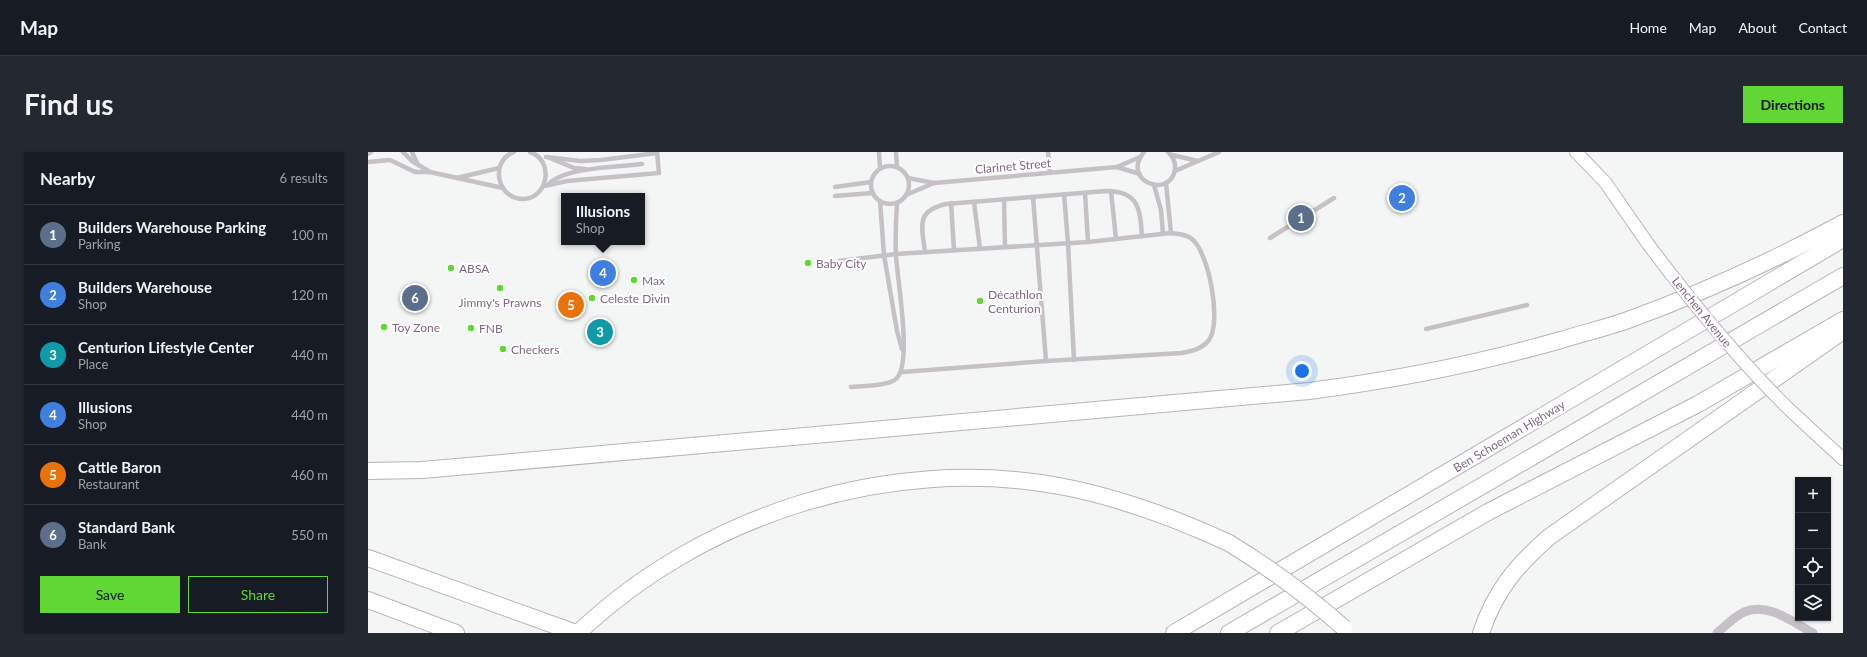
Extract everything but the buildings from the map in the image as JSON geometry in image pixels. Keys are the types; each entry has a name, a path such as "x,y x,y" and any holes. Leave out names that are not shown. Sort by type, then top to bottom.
{"highway":[{"path":"368,471 422,470 1287,393 1413,376 1526,350 1626,320 1702,291 1756,268 1843,223"},
{"name":"Ben Schoeman Highway","path":"1174,633 1843,239"},
{"path":"1229,633 1843,276"},
{"path":"1278,633 1488,512 1698,404 1843,320"},
{"path":"1481,633 1495,598 1509,577 1527,557 1549,537 1843,331"},
{"path":"368,558 577,633 615,600 648,575 683,553 785,508 832,495 916,480 1007,480 1059,486 1108,497 1195,527 1264,564 1318,604 1347,630"},
{"path":"368,600 456,633"}],"main road":[{"name":"Lenchen Avenue","path":"1576,152 1605,182 1648,244 1706,320 1747,367 1793,413 1843,459"},
{"path":"1584,152 1605,182"}],"street":[{"path":"1717,633 1744,612 1760,609 1770,610 1813,633"}],"lane":[{"path":"403,152 418,165 430,172"},
{"path":"412,152 418,165"},
{"path":"505,152 499,168 499,182 502,188 512,196 524,199 535,195 559,176 588,169 642,164"},
{"path":"504,158 514,152"},
{"path":"546,157 580,161 601,160 657,152 659,173 546,185"},
{"path":"879,152 880,168"},
{"path":"896,152 897,167"},
{"path":"1048,152 1050,173"},
{"name":"Clarinet Street","path":"908,178 934,183 1117,167 1140,157 1144,152"},
{"path":"1174,171 1219,152"},
{"path":"533,153 574,168 588,169"},
{"path":"533,153 544,164 546,171 546,185"},
{"path":"1170,154 1198,161"},
{"path":"1163,234 1160,210 1154,185 1166,183 1171,179 1174,171 1174,161 1170,154"},
{"path":"1140,157 1138,169 1140,174"},
{"path":"368,162 390,160 415,172 430,172 502,188"},
{"path":"888,166 897,167 905,173 908,178 909,189 906,195 897,203 890,204 880,201 872,193 871,182 875,173 880,168 888,166"},
{"name":"Clarinet Street","path":"1117,167 1140,174 1148,183 1154,185"},
{"path":"456,178 499,168"},
{"path":"835,187 871,182"},
{"name":"Clarinet Street","path":"906,195 934,183"},
{"path":"1166,183 1171,233"},
{"path":"925,252 922,224 923,218 934,207 951,203 1064,194 1111,191 1125,194 1138,206 1142,236"},
{"path":"1111,191 1116,239"},
{"path":"835,196 872,193"},
{"path":"1085,193 1088,242"},
{"path":"1064,194 1074,360"},
{"path":"1033,197 1046,361"},
{"path":"1270,238 1334,198"},
{"path":"1004,199 1005,247"},
{"path":"880,201 884,256 897,331 904,354"},
{"path":"974,202 980,249"},
{"path":"851,388 889,382 896,379 902,372 904,333 896,254 897,203"},
{"path":"951,203 954,250"},
{"path":"839,261 896,254 1088,242 1171,233 1184,234 1192,239 1199,247 1205,259 1214,318 1208,341 1200,349 1182,353 1046,361 902,372"},
{"path":"1426,329 1527,305"}],"place":[{"name":"Builders Warehouse","path":"1402,198"},
{"name":"Builders Warehouse Parking","path":"1301,218"},
{"name":"Baby City","path":"808,263"},
{"name":"ABSA","path":"451,268"},
{"name":"Illusions","path":"603,273"},
{"name":"Max","path":"634,280"},
{"name":"Jimmy's Prawns","path":"500,288"},
{"name":"Standard Bank","path":"415,298"},
{"name":"Celeste Divin","path":"592,298"},
{"name":"Décathlon Centurion","path":"980,301"},
{"name":"Cattle Baron","path":"571,305"},
{"name":"Toy Zone","path":"384,327"},
{"name":"FNB","path":"471,328"},
{"name":"Centurion Lifestyle Center","path":"600,332"},
{"name":"Checkers","path":"503,349"}]}
